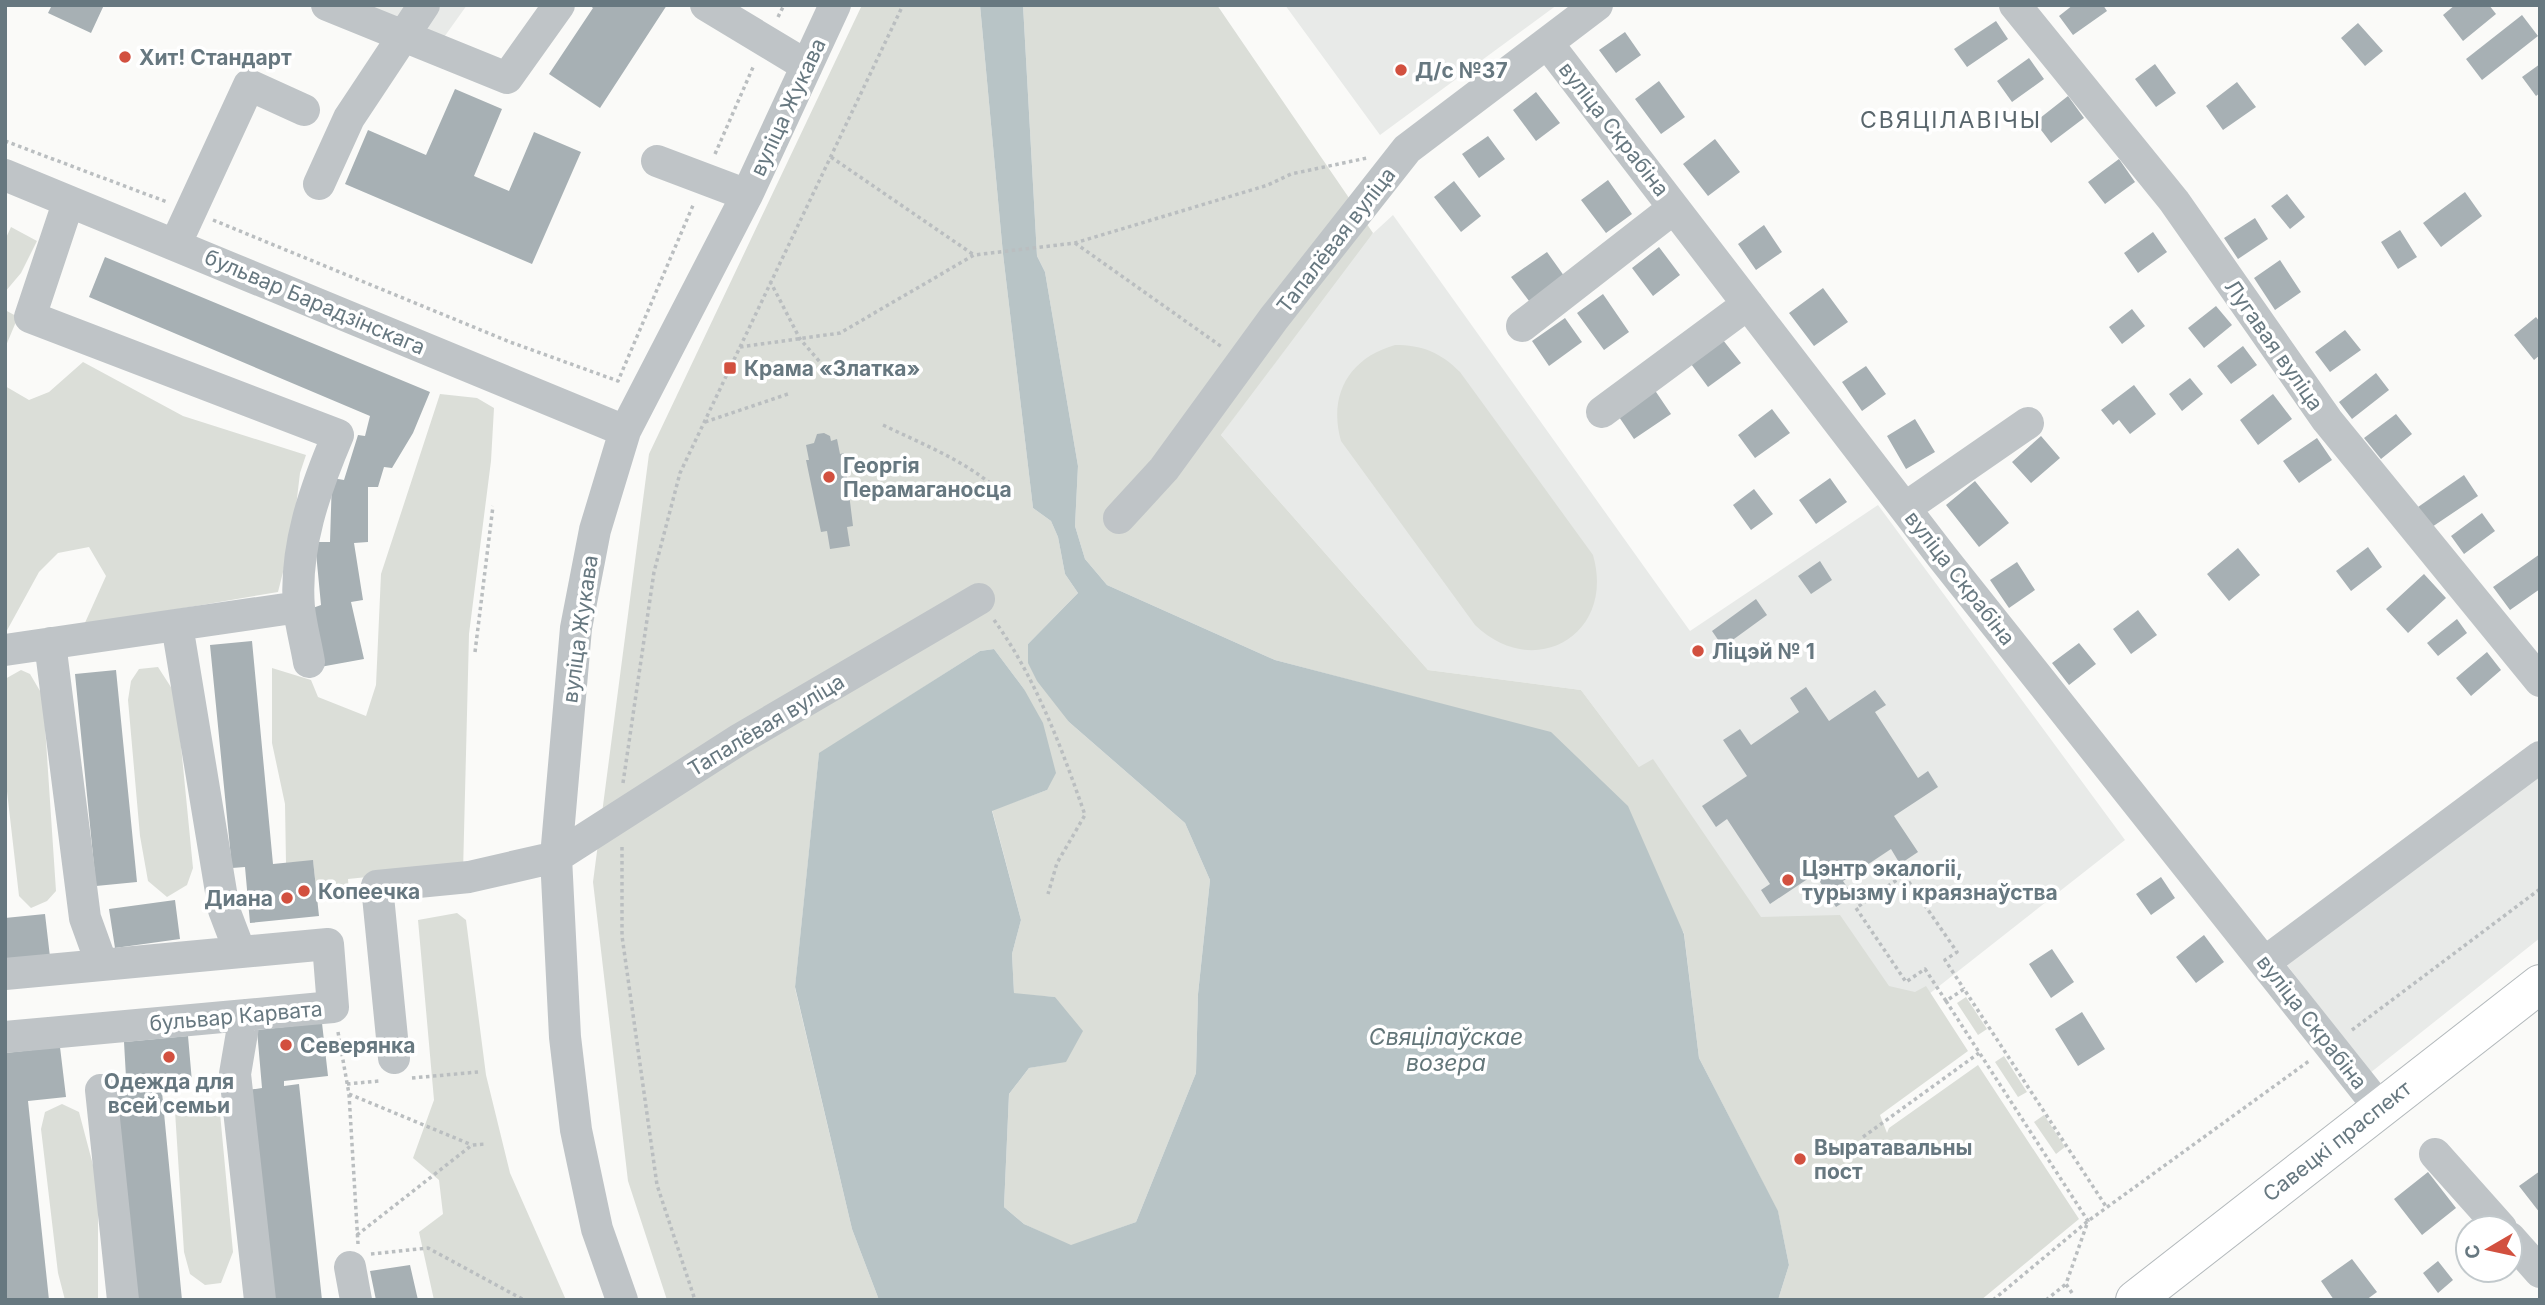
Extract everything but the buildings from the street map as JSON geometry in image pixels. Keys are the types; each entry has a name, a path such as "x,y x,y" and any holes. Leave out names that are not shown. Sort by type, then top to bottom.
{"main road":[{"name":"Савецкі праспект","path":"2135,1300 2540,984"}],"street":[{"path":"327,5 507,78 559,5"},
{"path":"319,184 349,118 425,5"},
{"path":"706,5 807,66"},
{"name":"вуліца Жукава","path":"622,1300 597,1229 576,1130 565,1037 556,856 576,628 595,530 625,431 747,195 835,5"},
{"name":"Тапалёвая вуліца","path":"1119,518 1164,469 1242,362 1408,149 1597,5"},
{"name":"Лугавая вуліца","path":"2015,5 2174,201 2327,420 2540,681"},
{"name":"вуліца Скрабіна","path":"1548,44 1905,508 2379,1107"},
{"path":"176,243 249,85 304,110"},
{"path":"657,161 747,195"},
{"name":"бульвар Барадзінскага","path":"5,175 68,203 176,243 625,431"},
{"path":"68,203 30,317 338,435 313,494 302,554 299,607 309,662"},
{"path":"1522,326 1674,208"},
{"path":"1602,412 1748,304"},
{"path":"1905,508 2028,423"},
{"name":"Тапалёвая вуліца","path":"394,1058 377,886 469,877 556,856 740,739 979,599"},
{"path":"5,650 299,607"},
{"path":"177,625 224,910 240,952"},
{"path":"50,643 85,918 102,965"},
{"path":"2265,962 2540,757"},
{"name":"бульвар Карвата","path":"5,974 327,944 333,1007 5,1037"},
{"path":"246,1015 235,1073 260,1300"},
{"path":"102,1090 123,1300"},
{"path":"2435,1154 2489,1214"},
{"path":"2524,1254 2540,1272"},
{"path":"350,1267 356,1300"}],"path":[{"path":"695,1300 657,1185 622,936 623,774 654,572 680,473 769,281 904,5"},
{"path":"5,141 191,210 510,342 618,381"},
{"path":"740,347 840,333 974,255 1075,243 1268,185 1292,174 1408,149"},
{"path":"831,157 974,255"},
{"path":"1075,243 1242,362"},
{"path":"769,281 800,339 833,377"},
{"path":"705,422 788,394"},
{"path":"883,425 942,453 984,477 997,489"},
{"path":"475,652 493,506"},
{"path":"979,599 1016,654 1062,747 1085,815 1057,863 1048,894"},
{"path":"2088,1221 1925,969 1906,982 1856,908 1904,875 1957,952 1945,960 2106,1208"},
{"path":"1993,1300 2088,1221 2414,986 2540,889"},
{"path":"1946,1001 1964,989"},
{"path":"333,1007 349,1094 358,1256 428,1248 524,1300"},
{"path":"1863,1137 1979,1053"},
{"path":"349,1094 472,1145 485,1144"},
{"path":"357,1236 472,1145"},
{"path":"2046,1300 2066,1284 2088,1221"},
{"path":"2066,1284 2072,1293"}],"shaded area":[{"path":"354,5 467,5 442,40"},
{"path":"862,5 980,5 1003,254 1033,508 1051,521 1058,537 1065,574 1078,593 1028,644 1069,722 1185,823 1210,880 1198,994 1196,1073 1136,1222 1071,1246 1024,1224 1004,1207 1009,1094 1029,1068 1066,1061 1055,997 1014,994 1012,954 1021,920 992,810 1047,790 1024,689 994,649 980,651 819,754 795,988 852,1229 879,1300 667,1300 628,1181 593,882 649,454"},
{"path":"1023,5 1217,5 1373,233 1221,435 1428,670 1581,690 1639,767 1653,759 1761,917 1840,915 1889,986 1915,992 1926,986 1968,1051 1880,1115 1887,1133 1889,1128 1978,1065 2079,1219 1981,1300 1778,1300 1789,1265 1778,1212 1699,1058 1684,933 1551,733 1275,660 1107,585 1085,559 1075,526 1078,466 1045,272 1037,256"},
{"name":"Д/с №37","path":"1285,5 1557,5 1380,135"},
{"name":"Ліцэй № 1","path":"1393,215 1690,631 1878,505 2125,840 1854,1053 1581,690 1428,670 1221,435 1355,250"},
{"path":"11,227 37,241 21,273 5,292 5,240"},
{"path":"5,310 18,317 5,348"},
{"path":"1395,345 1414,346 1430,351 1460,372 1593,555 1597,583 1593,608 1581,627 1565,641 1544,649 1522,649 1498,642 1475,625 1341,441 1337,408 1346,381 1365,359"},
{"path":"83,362 183,416 306,455 300,473 293,532 278,592 84,625 106,576 89,547 58,553 39,572 5,634 5,386 29,400 49,392"},
{"path":"440,394 477,398 494,408 491,461 469,634 463,873 406,873 348,879 349,893 317,896 313,861 286,863 285,804 272,743 272,668 311,680 318,697 366,716 376,685 381,574"},
{"path":"158,667 176,695 193,868 187,885 167,897 148,881 140,836 128,700 131,681 139,669"},
{"path":"21,670 30,674 43,696 56,891 47,901 31,908 19,896 5,774 5,679"},
{"path":"2540,767 2540,938 2370,1073 2287,965"},
{"path":"457,913 466,920 486,1075 510,1173 566,1300 434,1300 419,1232 443,1214 439,1180 413,1158 434,1100 418,920"},
{"path":"1966,997 1987,1029 1978,1035 1957,1003"},
{"path":"2004,1056 2027,1092 2018,1097 1995,1062"},
{"path":"187,1103 203,1103 220,1113 233,1252 221,1283 205,1285 190,1274 184,1252 175,1111"},
{"path":"62,1104 79,1112 98,1184 98,1300 65,1300 58,1273 41,1129 45,1112"},
{"path":"2044,1115 2065,1147 2056,1154 2034,1122"}],"water":[{"name":"Свяцілаўскае возера","path":"980,5 1023,5 1037,256 1045,272 1078,466 1075,526 1085,559 1107,585 1275,660 1551,732 1628,806 1684,934 1699,1058 1778,1211 1789,1265 1778,1300 879,1300 852,1229 795,987 819,753 980,651 994,649 1024,689 1043,723 1056,773 1047,790 992,811 1021,920 1012,954 1014,993 1055,997 1083,1031 1066,1062 1029,1068 1009,1094 1004,1207 1024,1224 1071,1245 1136,1222 1196,1073 1198,994 1210,880 1185,823 1069,722 1037,681 1028,663 1028,644 1078,593 1065,574 1058,537 1051,521 1033,508 1003,254"}],"place":[{"name":"Хит! Стандарт","path":"125,57"},
{"name":"Д/с №37","path":"1401,70"},
{"name":"Крама «Златка»","path":"730,368"},
{"name":"Георгія Перамаганосца","path":"829,477"},
{"name":"Ліцэй № 1","path":"1698,651"},
{"name":"Цэнтр экалогіі, турызму і краязнаўства","path":"1788,880"},
{"name":"Копеечка","path":"304,891"},
{"name":"Диана","path":"287,898"},
{"name":"Северянка","path":"286,1045"},
{"name":"Одежда для всей семьи","path":"169,1057"},
{"name":"Выратавальны пост","path":"1800,1159"}],"district":[{"name":"СВЯЦІЛАВІЧЫ","path":"1951,120"}]}
